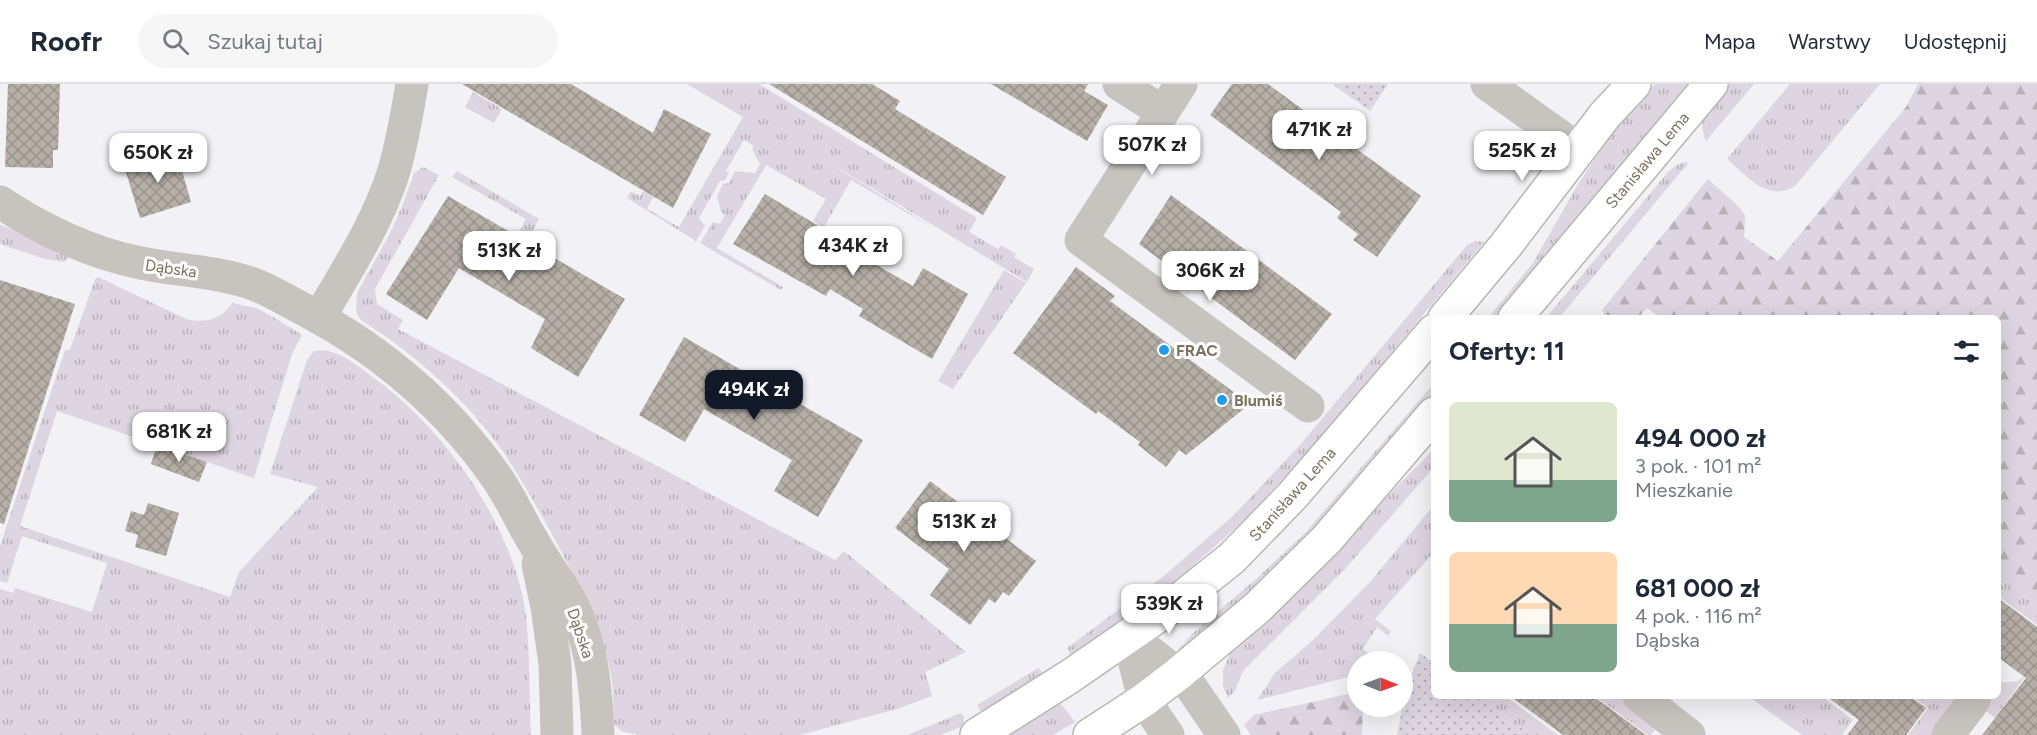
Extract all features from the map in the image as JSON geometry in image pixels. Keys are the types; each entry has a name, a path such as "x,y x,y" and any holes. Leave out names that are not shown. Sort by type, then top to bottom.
{"main road":[{"path":"1448,315 1506,245 1578,148 1634,84"},
{"name":"Stanisława Lema","path":"1518,315 1711,84"},
{"name":"Stanisława Lema","path":"977,735 1069,677 1201,583 1232,558 1264,527 1431,334"},
{"path":"1090,735 1144,700 1257,608 1327,539 1431,418"}],"street":[{"path":"319,318 371,226 383,199 400,147 412,84"},
{"path":"1119,84 1163,112"},
{"path":"1181,84 1081,240 1308,406"},
{"path":"1487,84 1578,148"},
{"name":"Dąbska","path":"7,211 91,249 140,263 221,276 255,285 319,318 373,351 437,405 470,441 497,478 533,542 568,596 591,658 596,688 598,735"},
{"name":"Dąbska","path":"533,542 548,607 555,664 557,735"},
{"path":"1128,635 1191,687 1224,735"},
{"path":"1128,635 1144,700 1168,735"},
{"path":"1643,699 1689,735"},
{"path":"1948,735 1974,699"}],"green space":[{"path":"687,84 759,84 977,218 969,232 998,249 1001,245 1016,254 1014,257 1034,269 1027,282 817,155 935,229 851,180 824,227 813,221 826,199 766,165 717,248 783,287 781,290 700,243 713,222 720,224 725,215 721,212 717,196 723,184 729,183 735,171 755,173 760,164 752,149 754,146 744,140 726,171 729,173 725,180 720,181 699,218 705,226 696,241 627,198 631,191 640,196 643,191 653,197 647,209 679,227 743,117"},
{"path":"1332,84 1388,84 1370,111"},
{"path":"1655,84 1693,84 1500,315 1490,315 1533,263 1577,186 1611,134"},
{"path":"1728,84 1754,84 1706,141 1703,132 1704,117 1711,104"},
{"path":"1790,84 1880,84 1795,186 1776,191 1758,185 1727,159"},
{"path":"1918,84 2037,84 2037,605 2001,578 2001,315 1657,315 1647,308 1641,315 1604,315 1602,310 1708,179 1745,215 1744,237 1778,261 1906,107"},
{"path":"473,92 502,109 494,123 465,107"},
{"path":"1689,162 1562,315 1549,315 1669,171 1680,163"},
{"path":"423,167 439,175 375,289 377,304 403,320 398,329 835,560 844,551 966,652 925,672 932,696 897,709 800,735 640,735 623,732 614,725 611,675 595,621 562,553 517,473 489,433 457,396 420,363 361,320 356,312 357,293 389,235 414,173"},
{"path":"457,171 539,219 528,239 518,233 526,219 452,177"},
{"path":"0,225 69,254 69,258 64,262 45,259 0,244"},
{"path":"1475,241 1484,242 1310,450 1243,521 1174,583 1072,658 1067,648 1165,575 1234,515 1300,445 1467,245"},
{"path":"1004,270 1026,283 953,389 938,381"},
{"path":"98,277 186,319 200,321 213,319 224,313 233,302 260,310 302,335 292,354 254,478 57,411 20,526 230,597 239,572 318,487 270,474 307,360 314,351 323,350 340,355 404,402 429,427 453,455 493,517 508,550 519,583 526,616 531,735 0,735 0,589 13,593 15,588 92,612 107,563 22,536 7,583 0,581 0,546 65,350 70,350 95,279"},
{"path":"1431,386 1431,398 1369,472 1294,554 1178,655 1175,654 1193,633 1305,533"},
{"path":"1431,452 1431,470 1346,568 1243,671 1235,691 1228,698 1223,686 1223,670 1232,648 1301,584"},
{"path":"1431,509 1431,555 1375,619 1391,631 1388,636 1377,627 1363,649 1365,651 1347,651 1347,678 1257,700 1275,673 1313,640 1370,582"},
{"path":"2001,578 2037,605 2037,625 2001,598"},
{"path":"1420,653 1431,661 1431,699 1482,699 1531,735 1397,735 1401,717 1413,717 1413,671"},
{"path":"1038,668 1046,676 986,714 980,710 977,705"},
{"path":"2022,677 2024,678 1995,718 1977,704 1979,699 2001,699 2001,683 2019,681"},
{"path":"1347,694 1347,717 1363,717 1362,735 1251,735 1244,725 1254,715"},
{"path":"1482,699 1509,699 1558,735 1531,735"},
{"path":"1599,699 1635,699 1663,719 1651,735"},
{"path":"1752,699 1825,699 1853,720 1842,735 1802,735"},
{"path":"1915,699 1963,699 1937,735 1908,735 1928,708"},
{"path":"1058,700 1075,722 1053,735 1007,735"},
{"path":"961,713 964,717 963,726 941,735 907,735"}],"building":[{"path":"8,84 60,84 58,150 53,150 53,168 5,167"},
{"path":"462,84 571,84 653,133 664,109 711,134 673,208"},
{"path":"769,84 872,84 900,101 895,109 1006,177 983,215"},
{"path":"991,84 1088,84 1084,91 1108,105 1087,141"},
{"path":"1232,84 1268,84 1421,196 1377,257 1353,240 1358,234 1337,218 1341,212 1210,115"},
{"path":"176,150 191,202 140,218 124,166"},
{"path":"765,194 844,241 842,245 913,286 923,268 968,294 932,359 859,316 863,309 830,289 826,296 733,244"},
{"path":"1171,195 1332,314 1295,360 1139,244"},
{"path":"448,196 625,299 578,377 531,348 545,319 459,268 427,320 386,294"},
{"path":"1076,267 1115,296 1110,301 1250,404 1186,455 1179,450 1166,467 1138,445 1140,442 1098,411 1096,414 1013,353"},
{"path":"0,280 75,304 4,524 0,523"},
{"path":"684,337 863,440 818,517 774,491 792,460 704,409 685,442 639,415"},
{"path":"157,445 207,462 199,482 151,464"},
{"path":"930,481 1036,561 1009,596 1003,592 995,603 989,599 970,625 930,595 949,569 895,528"},
{"path":"148,503 179,513 166,556 135,547 138,535 125,531 131,511 144,515"},
{"path":"2001,600 2037,627 2037,735 1982,735 2026,678 2001,659"},
{"path":"1514,699 1597,699 1646,735 1563,735"},
{"path":"1830,699 1913,699 1926,708 1906,735 1847,735 1859,720"}],"place":[{"name":"FRAC","path":"1164,350"},
{"name":"Blumiś","path":"1222,400"}]}
